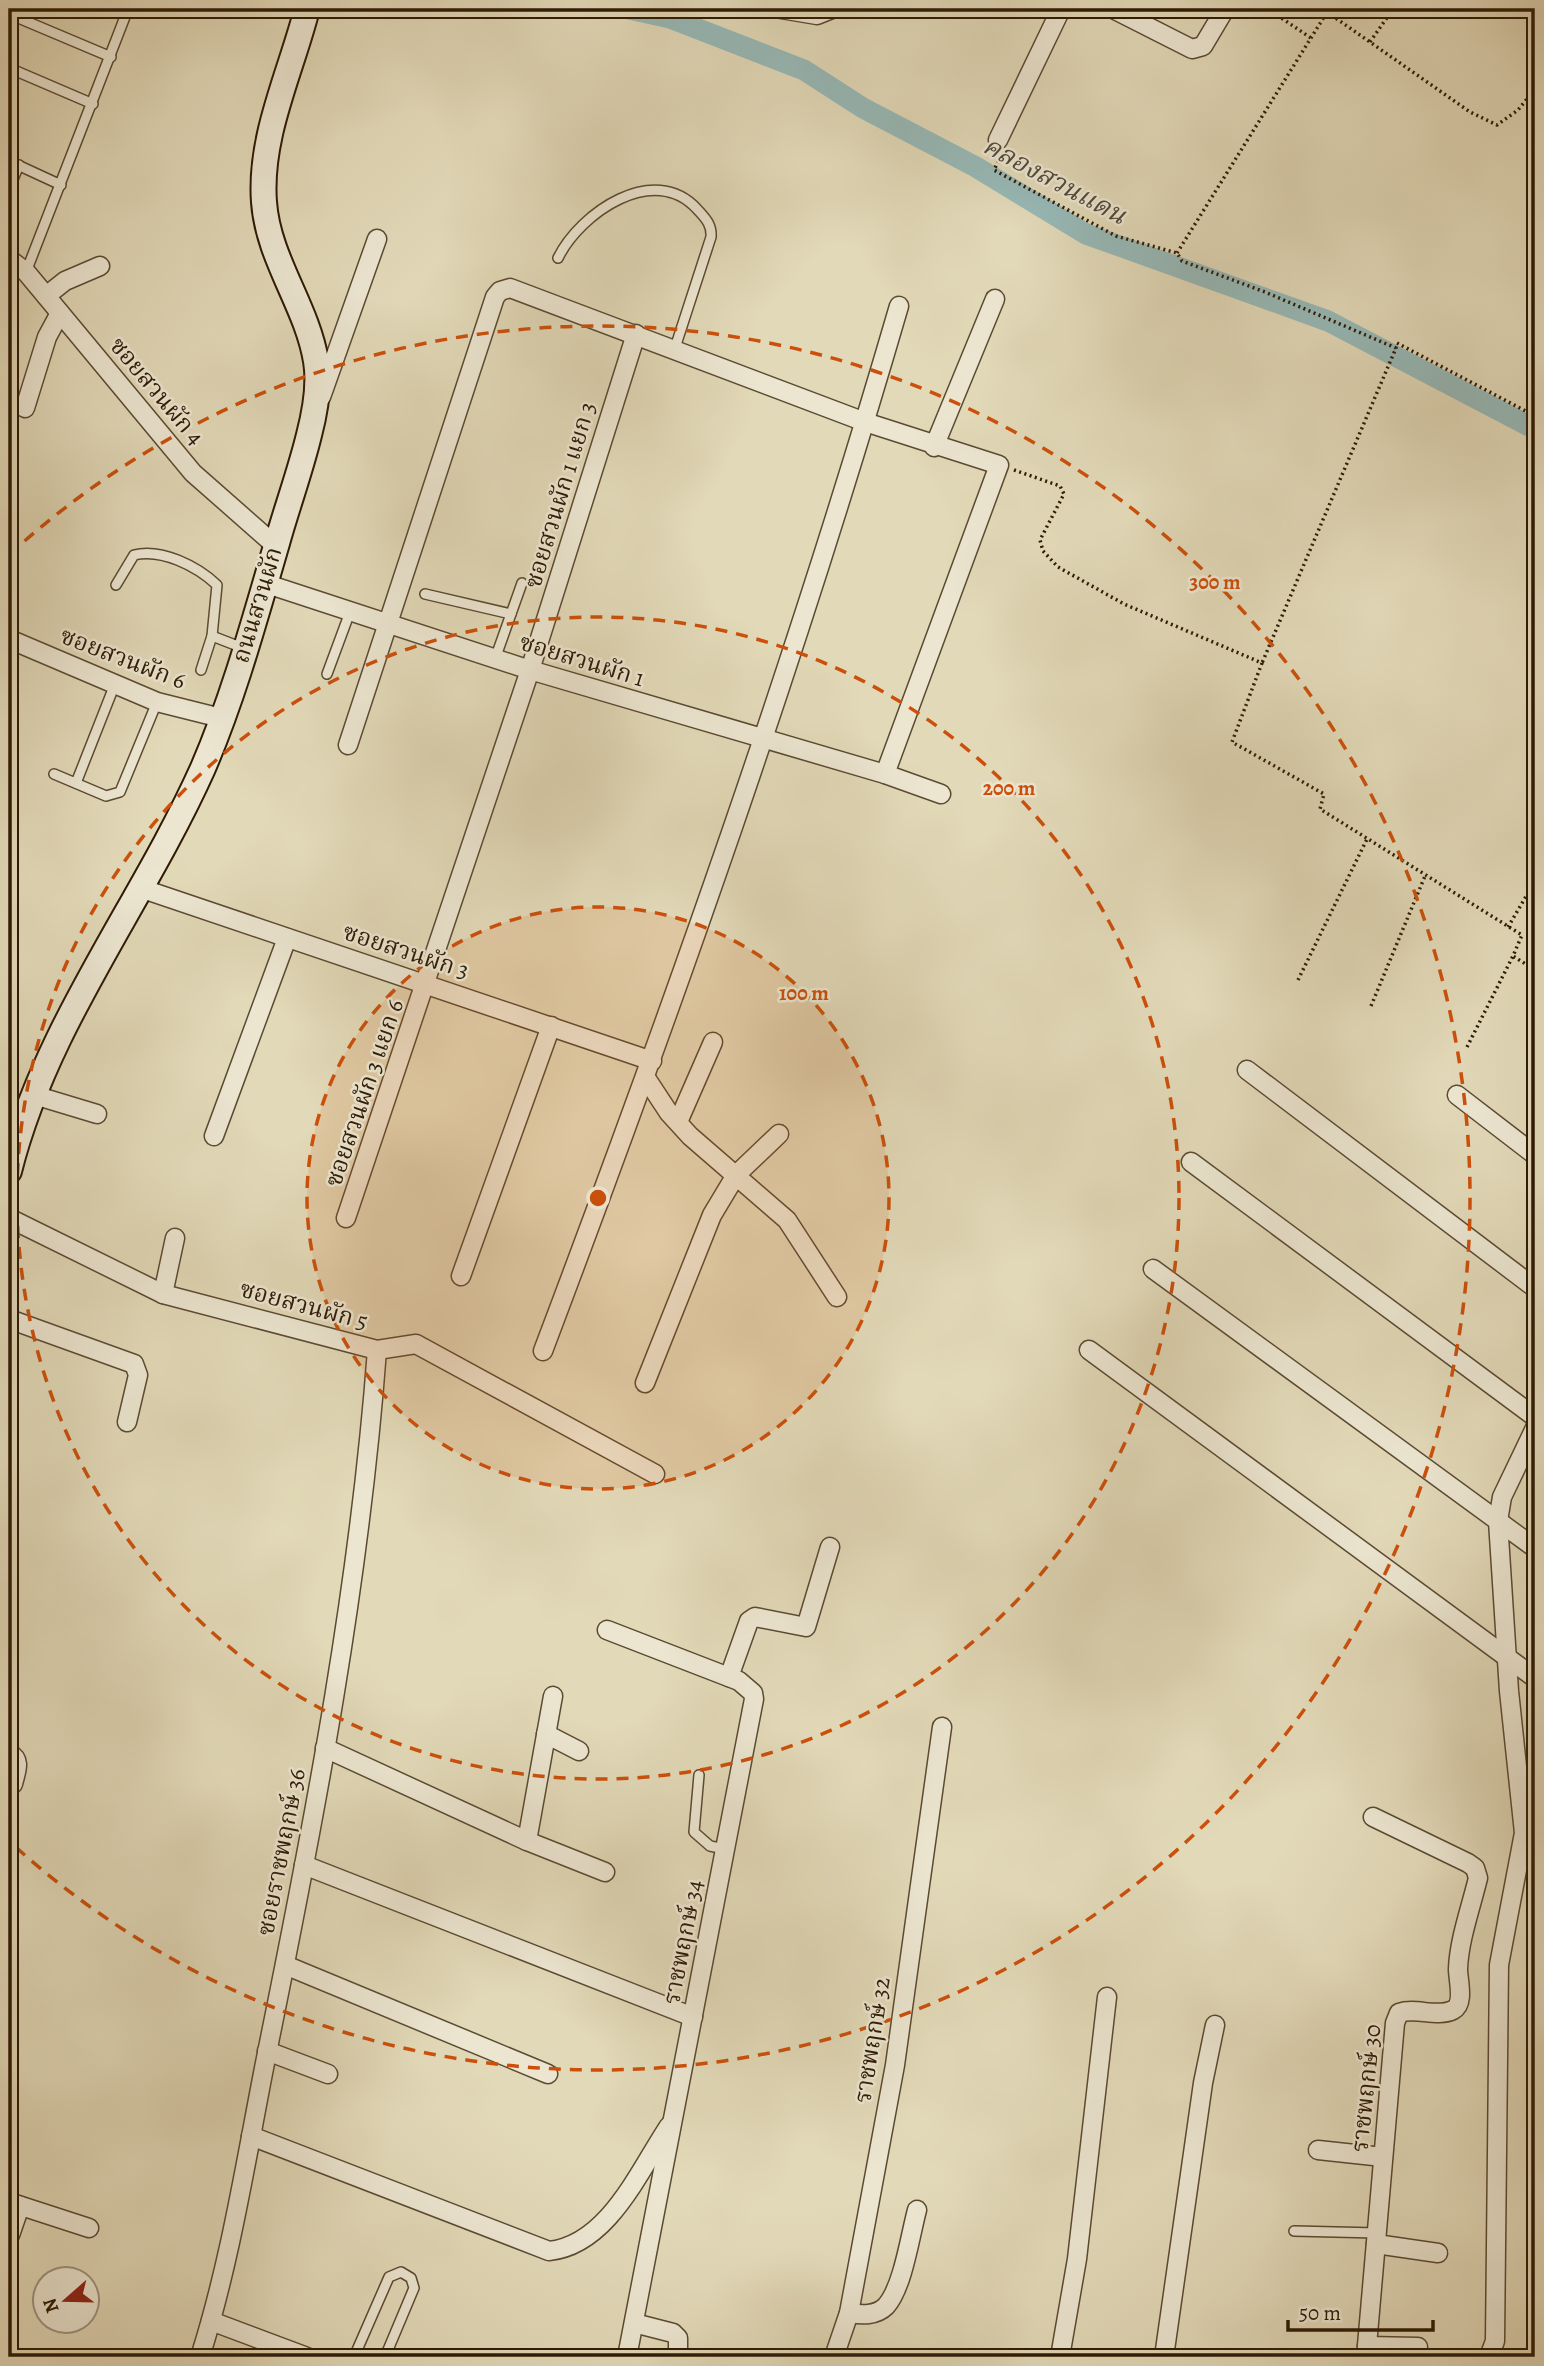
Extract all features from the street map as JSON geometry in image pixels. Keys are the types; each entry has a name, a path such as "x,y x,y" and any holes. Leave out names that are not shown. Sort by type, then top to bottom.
{"street":[{"name":"ถนนสวนผัก","path":"10,1163 34,1095 71,1011 143,889 203,767 267,584 313,418 316,361 302,314 270,235 264,205 263,176 267,143 307,9"},
{"path":"781,9 817,15 832,9"},
{"path":"1002,143 1061,9"},
{"path":"1113,9 1192,48 1203,46 1225,9"},
{"path":"313,418 377,239"},
{"name":"ซอยสวนผัก 4","path":"9,259 26,272 193,473 276,546"},
{"path":"46,296 65,281 100,266"},
{"path":"348,745 495,297 500,291 510,288 934,447 999,465 885,774"},
{"path":"934,447 995,299"},
{"path":"543,1351 649,1070 764,739 899,306"},
{"path":"25,408 47,337 60,313"},
{"name":"ซอยสวนผัก 1 แยก 3","path":"428,983 636,334"},
{"name":"ซอยสวนผัก 1","path":"267,584 530,670 885,774 941,794"},
{"name":"ซอยสวนผัก 6","path":"9,639 116,682 157,702 221,718"},
{"name":"ซอยสวนผัก 3","path":"143,889 551,1026 649,1070"},
{"path":"214,1136 287,937"},
{"name":"ซอยสวนผัก 3 แยก 6","path":"346,1218 428,983"},
{"path":"461,1276 551,1026"},
{"path":"678,1122 713,1042"},
{"path":"649,1070 678,1122 787,1220 837,1297"},
{"path":"1247,1070 1535,1288"},
{"path":"34,1095 97,1114"},
{"path":"1457,1095 1535,1156"},
{"path":"645,1384 712,1215 736,1175 779,1134"},
{"path":"1191,1163 1535,1417"},
{"name":"ซอยสวนผัก 5","path":"9,1218 163,1294 290,1325 377,1350 416,1343 655,1474"},
{"path":"163,1294 175,1238"},
{"path":"1153,1269 1535,1548"},
{"path":"9,1319 134,1364 138,1375 127,1422"},
{"name":"ซอยราชพฤกษ์ 36","path":"200,2357 227,2258 325,1748 369,1453 377,1350"},
{"path":"1089,1350 1535,1678"},
{"path":"1489,2357 1495,2341 1499,1965 1524,1833 1507,1657 1499,1521 1502,1497 1535,1428"},
{"path":"729,1677 749,1620 755,1617 806,1627 830,1547"},
{"name":"ราชพฤกษ์ 34","path":"607,1630 729,1677 748,1688 754,1699 627,2357"},
{"path":"527,1841 553,1696"},
{"name":"ราชพฤกษ์ 32","path":"834,2357 849,2313 894,2065 942,1727"},
{"path":"546,1734 579,1751"},
{"path":"325,1748 527,1841 605,1872"},
{"path":"9,1753 17,1759 18,1765 13,1784"},
{"name":"ราชพฤกษ์ 30","path":"1366,2352 1395,2023 1399,2013 1407,2010 1443,2012 1455,2009 1460,2003 1458,1965 1478,1878 1475,1868 1468,1863 1373,1817"},
{"path":"304,1865 694,2017"},
{"path":"285,1965 548,2074"},
{"path":"1060,2357 1077,2259 1107,1997"},
{"path":"1164,2357 1203,2083 1215,2025"},
{"path":"267,2050 328,2074"},
{"path":"251,2136 549,2251 569,2249 587,2239 616,2207 674,2117"},
{"path":"1318,2150 1383,2157"},
{"path":"10,2235 14,2204 89,2228"},
{"path":"849,2313 872,2314 885,2307 896,2288 917,2210"},
{"path":"1376,2239 1438,2253"},
{"path":"211,2321 305,2357"},
{"path":"634,2323 673,2333 678,2338 678,2357"},
{"path":"1366,2352 1418,2347"}],"lane":[{"path":"26,272 128,9"},
{"path":"9,14 111,57"},
{"path":"9,68 93,104"},
{"path":"9,161 61,185"},
{"path":"9,189 19,165"},
{"path":"558,258 564,245 620,197 646,189 689,200 709,222 711,237 674,351"},
{"path":"116,585 134,555 149,551 207,575 217,585 212,636 201,670"},
{"path":"495,659 522,583"},
{"path":"425,594 511,614"},
{"path":"327,674 350,612"},
{"path":"212,636 245,648"},
{"path":"76,783 116,682"},
{"path":"54,774 106,796 120,792 157,702"},
{"path":"699,1775 694,1832 710,1846 725,1849"},
{"path":"1294,2231 1376,2239"},
{"path":"354,2357 389,2277 397,2272 405,2273 411,2278 414,2288 385,2357"}],"path":[{"path":"1268,9 1311,38"},
{"path":"1370,42 1393,9"},
{"path":"1177,253 1328,10 1470,112 1497,125 1518,110 1535,89"},
{"path":"1002,143 994,170 1116,236 1177,253 1182,261 1265,292 1396,348 1262,663 1232,742 1324,794 1320,808 1522,935 1467,1047"},
{"path":"1397,343 1535,416"},
{"path":"999,465 1060,486 1063,494 1040,540 1043,551 1058,567 1125,604 1262,663"},
{"path":"1298,980 1367,839"},
{"path":"1371,1006 1425,876"},
{"path":"1508,927 1535,881"},
{"path":"1513,956 1535,970"}],"waterway":[{"name":"คลองสวนแดน","path":"629,9 670,18 804,70 863,108 976,167 1086,234 1328,321 1535,429"}]}
